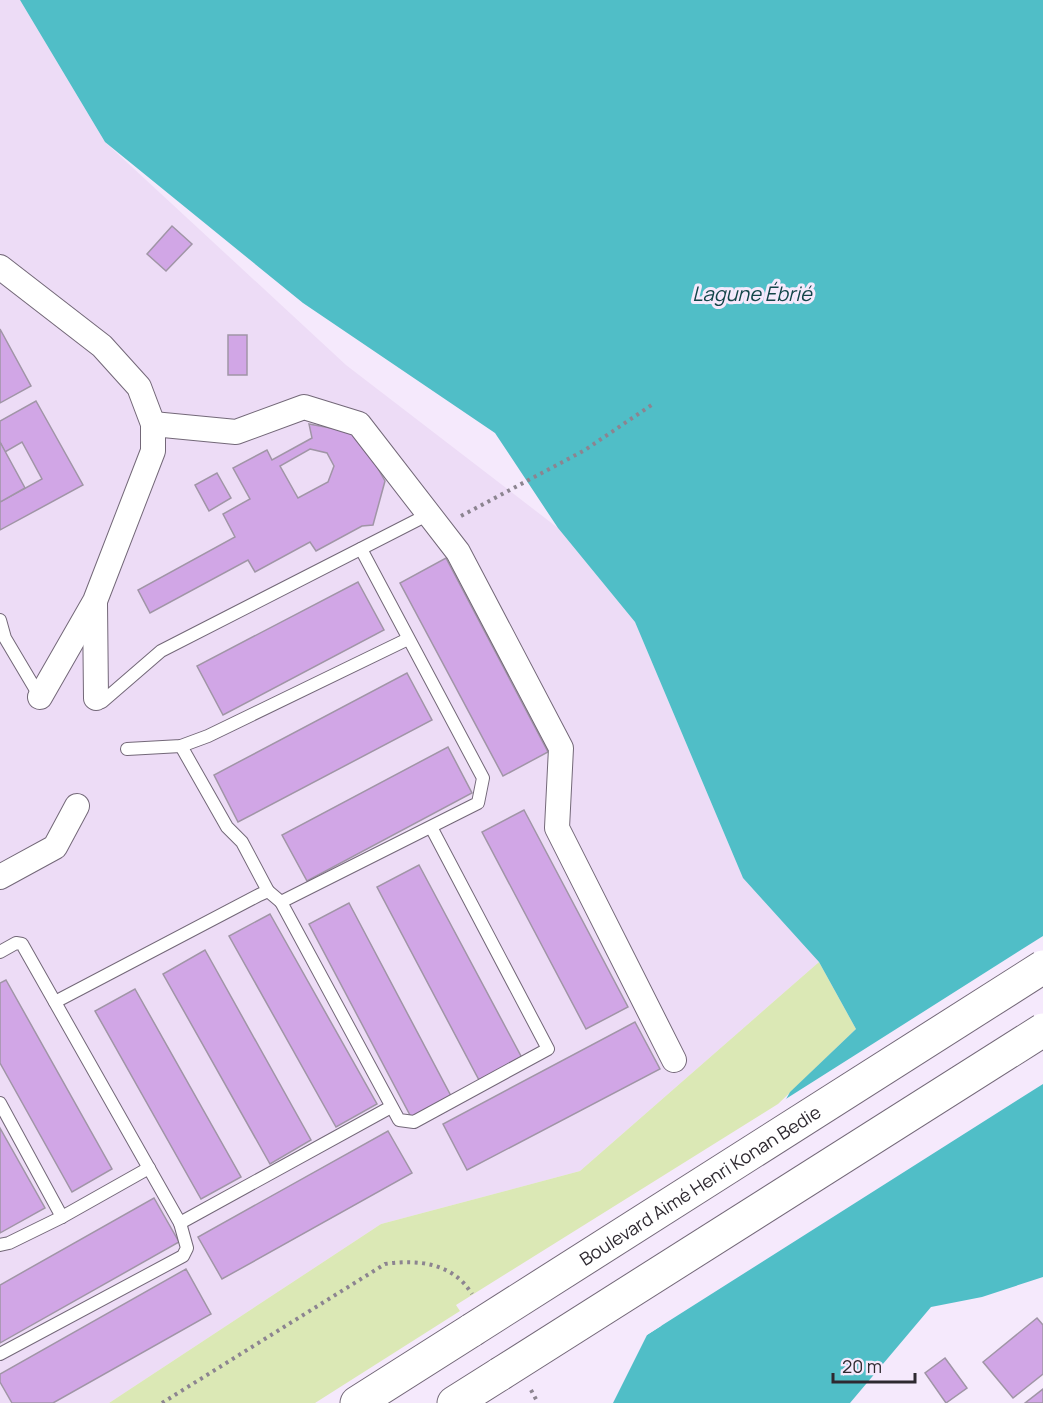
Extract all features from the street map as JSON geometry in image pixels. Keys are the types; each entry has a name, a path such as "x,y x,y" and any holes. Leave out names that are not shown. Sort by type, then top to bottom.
{"highway":[{"name":"Boulevard Aimé Henri Konan Bedie","path":"357,1403 1043,967"},
{"path":"454,1403 1043,1030"}],"street":[{"path":"0,267 102,346 139,387 153,424 153,451 95,601 40,697"},
{"path":"153,424 236,432 304,407 359,424 458,552 561,748 557,828 674,1060"},
{"path":"95,601 99,700"},
{"path":"0,878 55,847 77,806"}],"lane":[{"path":"99,700 161,651 361,549 434,521"},
{"path":"281,902 478,803 483,778 361,549"},
{"path":"0,620 5,638 40,697"},
{"path":"127,749 181,746 208,736 408,639"},
{"path":"181,746 227,827 242,842 268,891 281,902 399,1120 414,1122 549,1049 431,827"},
{"path":"55,1002 268,891"},
{"path":"0,952 16,943 22,944 180,1223 187,1248 183,1256 0,1354"},
{"path":"0,1103 62,1217"},
{"path":"180,1223 392,1107"},
{"path":"0,1245 9,1243 62,1217 148,1168"}],"path":[{"path":"434,521 585,450 653,404"},
{"path":"162,1403 385,1264 412,1260 445,1268 467,1286"}],"shaded area":[{"path":"0,0 20,0 105,142 346,365 558,528 635,622 743,878 819,962 580,1171 381,1224 109,1403 0,1403"}],"green space":[{"path":"819,962 856,1029 778,1104 456,1305 460,1311 315,1403 109,1403 381,1224 580,1171"}],"water":[{"name":"Lagune Ébrié","path":"20,0 1043,0 1043,1277 982,1297 931,1307 850,1403 613,1403 647,1335 661,1326 790,1092 856,1029 819,962 743,878 635,622 558,528 495,433 303,303 105,142"}],"pier":[{"path":"1043,936 1043,1084 642,1338 658,1324 781,1102"}],"building":[{"path":"172,226 192,244 166,271 147,254"},
{"path":"0,329 31,386 0,403"},
{"path":"228,335 247,335 247,375 228,375"},
{"path":"36,401 83,485 0,530 0,502 42,479 22,442 5,452 0,442 0,421"},
{"path":"309,424 358,433 385,481 373,525 362,526 316,551 310,542 255,572 248,560 150,613 138,590 235,537 223,514 250,499 233,468 267,450 272,460 312,438","holes":["310,449 327,453 334,466 328,482 298,498 280,466"]},
{"path":"0,442 25,488 0,502"},
{"path":"217,473 231,498 209,511 195,485"},
{"path":"446,558 548,752 503,776 400,583"},
{"path":"358,582 384,630 223,715 197,666"},
{"path":"407,673 432,720 238,822 214,775"},
{"path":"448,747 472,793 307,881 282,835"},
{"path":"524,810 628,1007 586,1029 482,832"},
{"path":"419,865 522,1058 479,1080 377,887"},
{"path":"349,903 451,1096 411,1117 309,924"},
{"path":"270,914 377,1104 336,1127 229,936"},
{"path":"205,950 311,1140 270,1164 163,974"},
{"path":"6,980 112,1169 72,1192 0,1063 0,983"},
{"path":"135,989 241,1177 201,1199 95,1011"},
{"path":"635,1022 660,1069 467,1170 443,1124"},
{"path":"0,1128 45,1208 0,1233"},
{"path":"388,1131 412,1173 222,1279 198,1237"},
{"path":"154,1198 179,1242 0,1343 0,1285"},
{"path":"186,1269 211,1314 53,1403 12,1403 0,1382 0,1374"},
{"path":"1037,1318 1043,1325 1043,1374 1013,1398 983,1362"},
{"path":"945,1358 967,1388 946,1403 925,1373"},
{"path":"1043,1389 1043,1403 1025,1403"}]}
